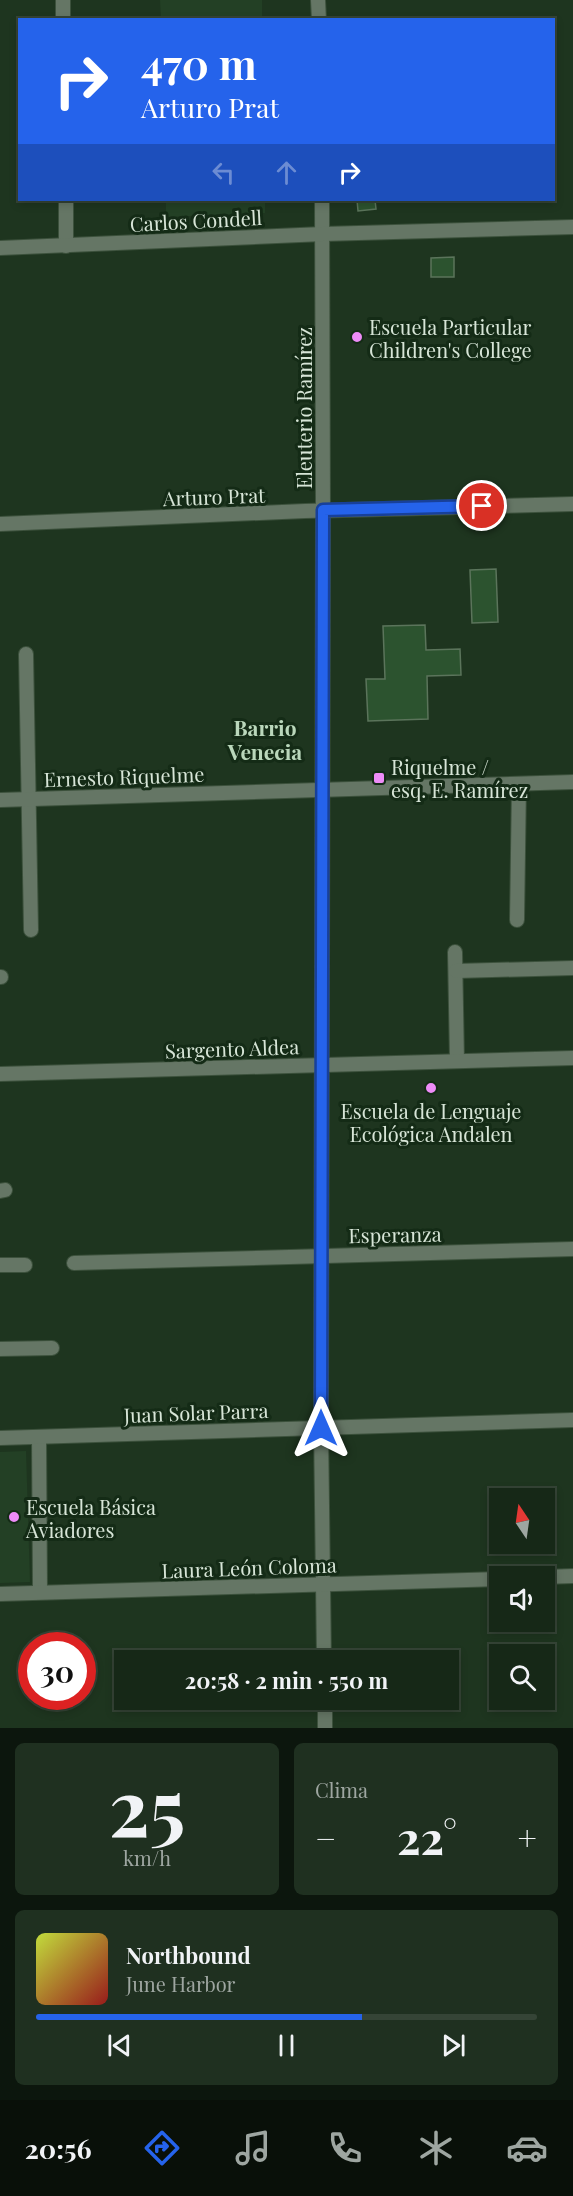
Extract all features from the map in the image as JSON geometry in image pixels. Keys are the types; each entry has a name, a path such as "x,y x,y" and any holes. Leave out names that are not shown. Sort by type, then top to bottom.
{"street":[{"path":"63,0 63,18"},
{"path":"318,0 319,18"},
{"path":"66,201 66,246"},
{"name":"Eleuterio Ramírez","path":"322,201 321,1428 324,1650"},
{"name":"Carlos Condell","path":"0,248 323,234 573,227"},
{"name":"Arturo Prat","path":"0,524 323,510 573,504"},
{"path":"26,654 31,930"},
{"name":"Ernesto Riquelme","path":"0,800 573,782"},
{"path":"517,920 519,784"},
{"path":"455,952 457,1061"},
{"path":"456,971 573,968"},
{"name":"Sargento Aldea","path":"0,1074 573,1058"},
{"name":"Esperanza","path":"74,1263 573,1249"},
{"path":"0,1265 25,1265"},
{"path":"0,1349 52,1348"},
{"name":"Juan Solar Parra","path":"0,1438 573,1420"},
{"path":"39,1437 40,1592"},
{"path":"555,1577 573,1576"},
{"name":"Laura León Coloma","path":"0,1594 489,1579"},
{"path":"325,1710 325,1728"}],"shaded area":[{"path":"160,0 262,0 262,18 161,18"},
{"path":"166,201 265,201 265,213 166,217"},
{"name":"Escuela Básica Aviadores","path":"26,1451 30,1582 0,1583 0,1452"}],"building":[{"path":"357,201 375,201 376,209 358,211"},
{"path":"454,257 454,277 431,277 431,258"},
{"path":"496,569 498,622 472,623 470,570"},
{"path":"425,625 426,650 460,649 461,675 427,676 428,719 368,721 366,679 385,679 383,626"}],"place":[{"name":"Escuela Particular Children's College","path":"357,337"},
{"name":"Riquelme / esq. E. Ramírez","path":"379,778"},
{"name":"Escuela de Lenguaje Ecológica Andalen","path":"431,1088"},
{"name":"Escuela Básica Aviadores","path":"14,1517"}],"district":[{"name":"Barrio Venecia","path":"265,739"}],"route":[{"path":"321,1428 323,510 482,506"}]}
